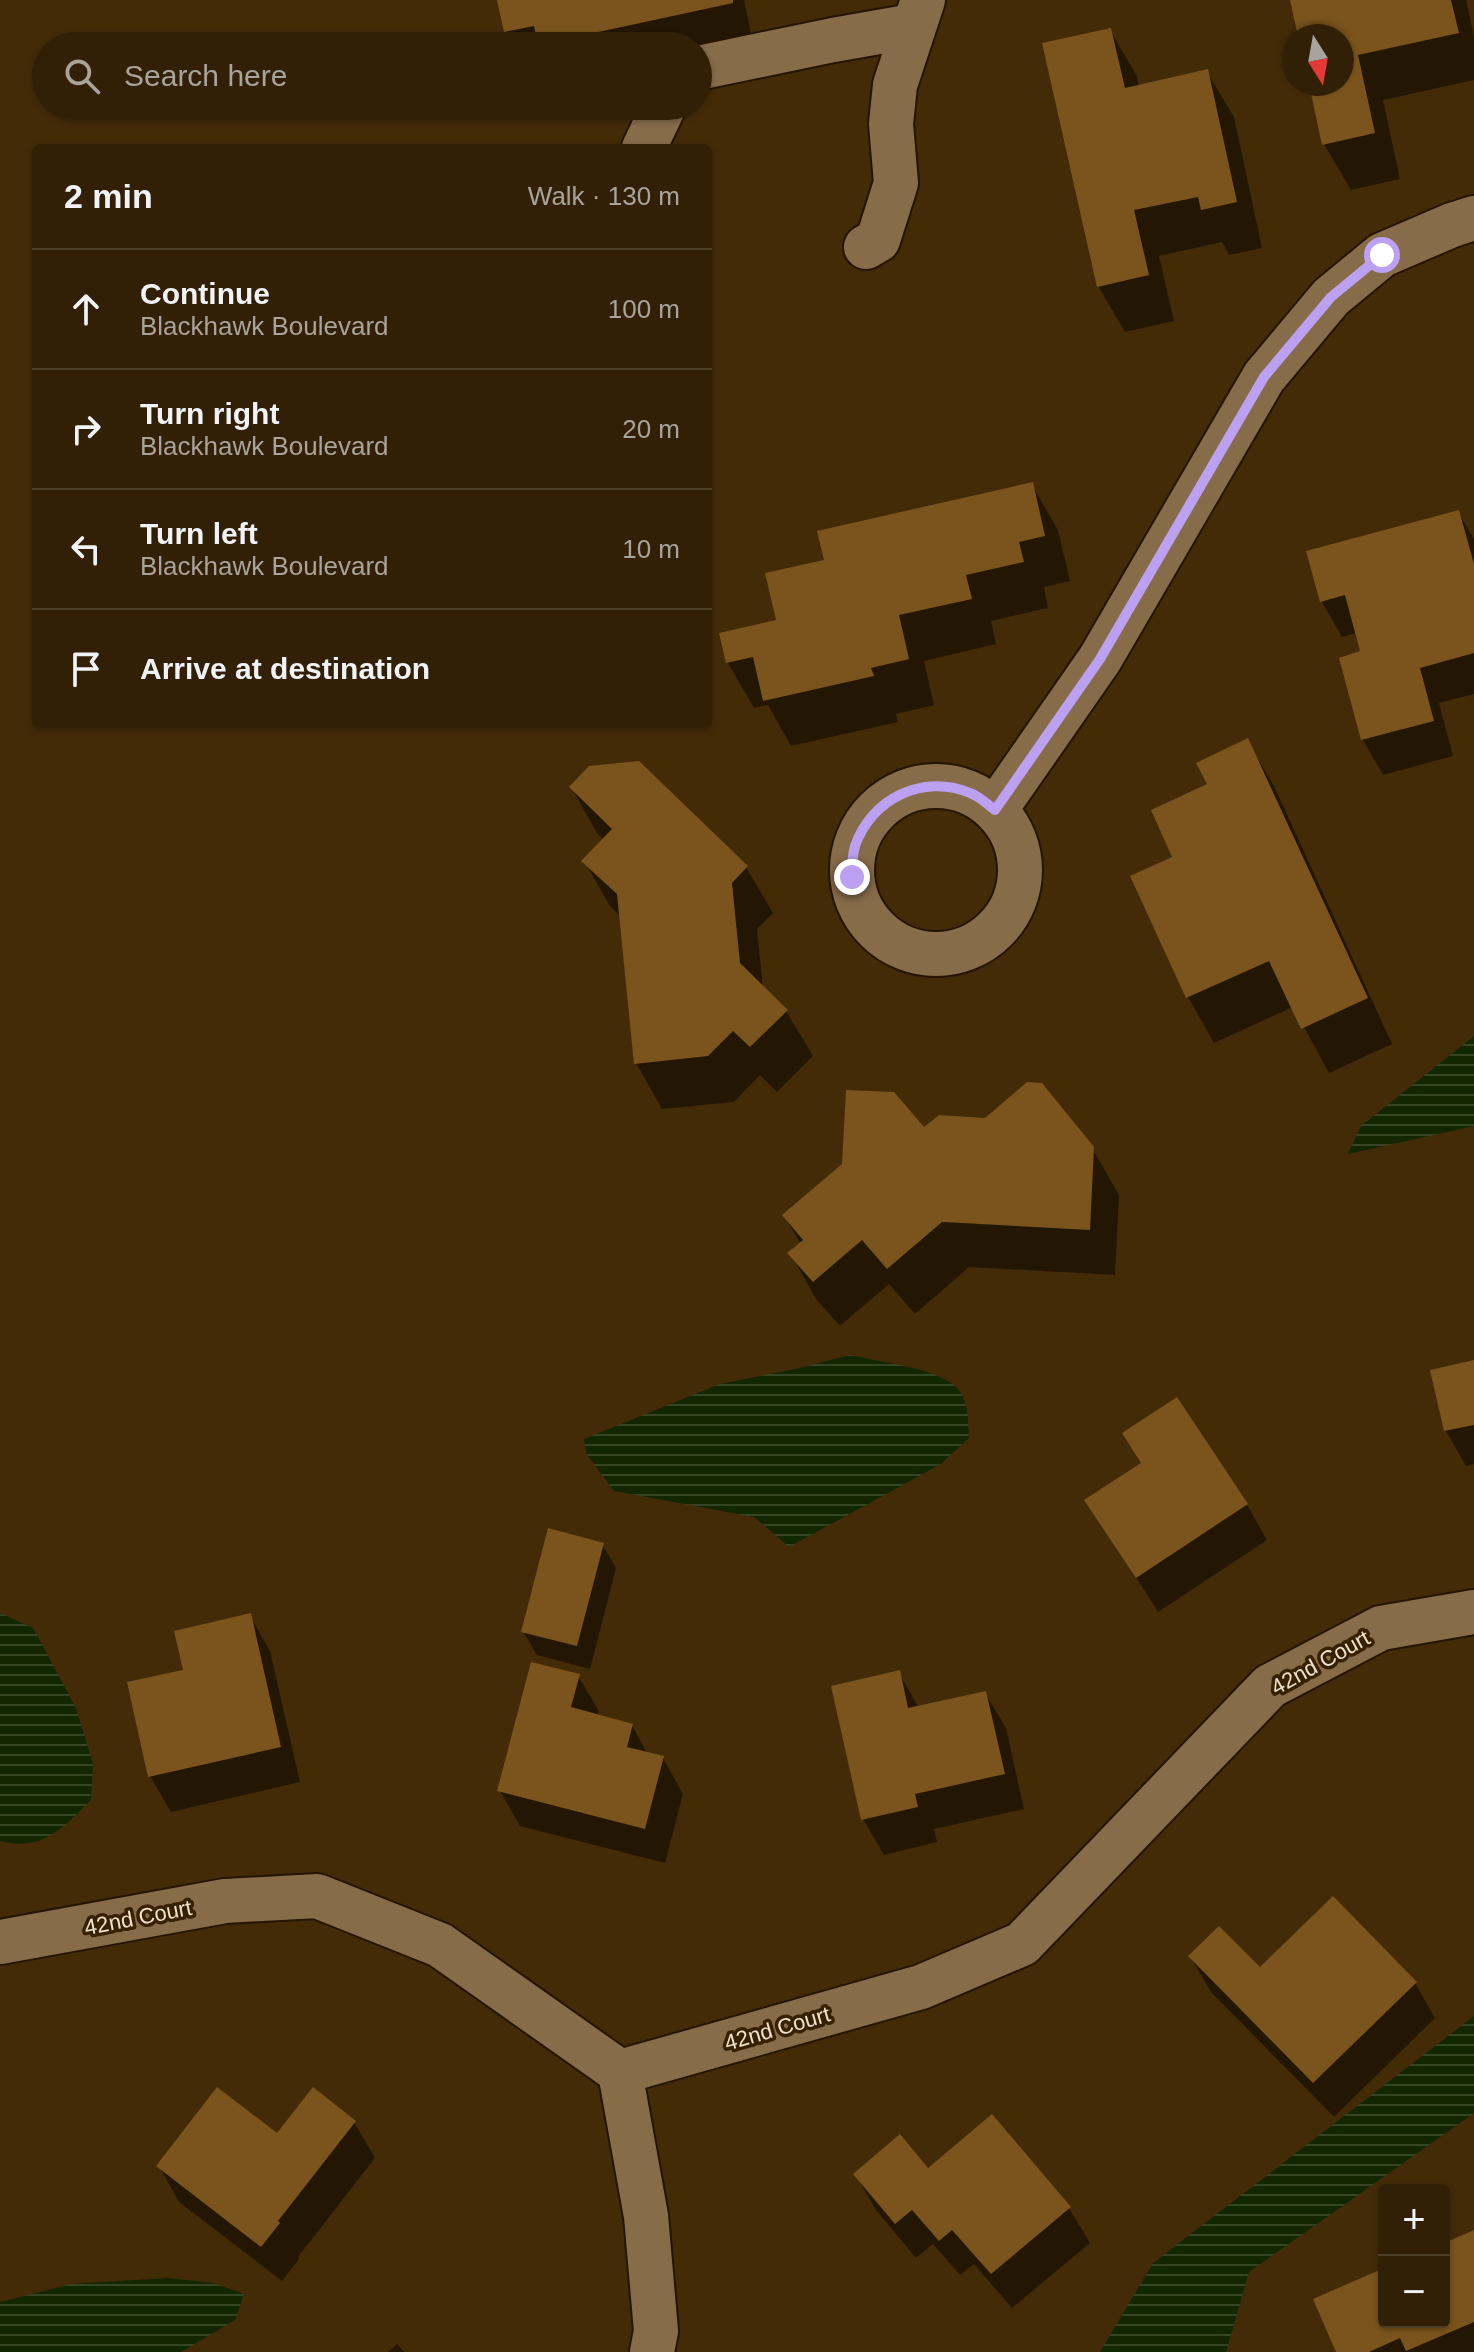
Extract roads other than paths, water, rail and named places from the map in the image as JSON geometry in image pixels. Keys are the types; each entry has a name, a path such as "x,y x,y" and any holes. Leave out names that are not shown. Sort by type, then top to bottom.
{"street":[{"path":"712,65 833,40 918,13"},
{"path":"866,247 878,240 896,183 891,124 895,85 918,13"},
{"path":"646,144 657,120"},
{"path":"995,810 1100,659 1264,377 1331,297 1382,255 1474,218"},
{"name":"42nd Court","path":"0,1942 225,1901 317,1896 440,1945 620,2072 921,1987 1022,1944 1270,1686 1381,1628 1474,1612"},
{"path":"620,2072 646,2216 656,2331 652,2352"}]}
